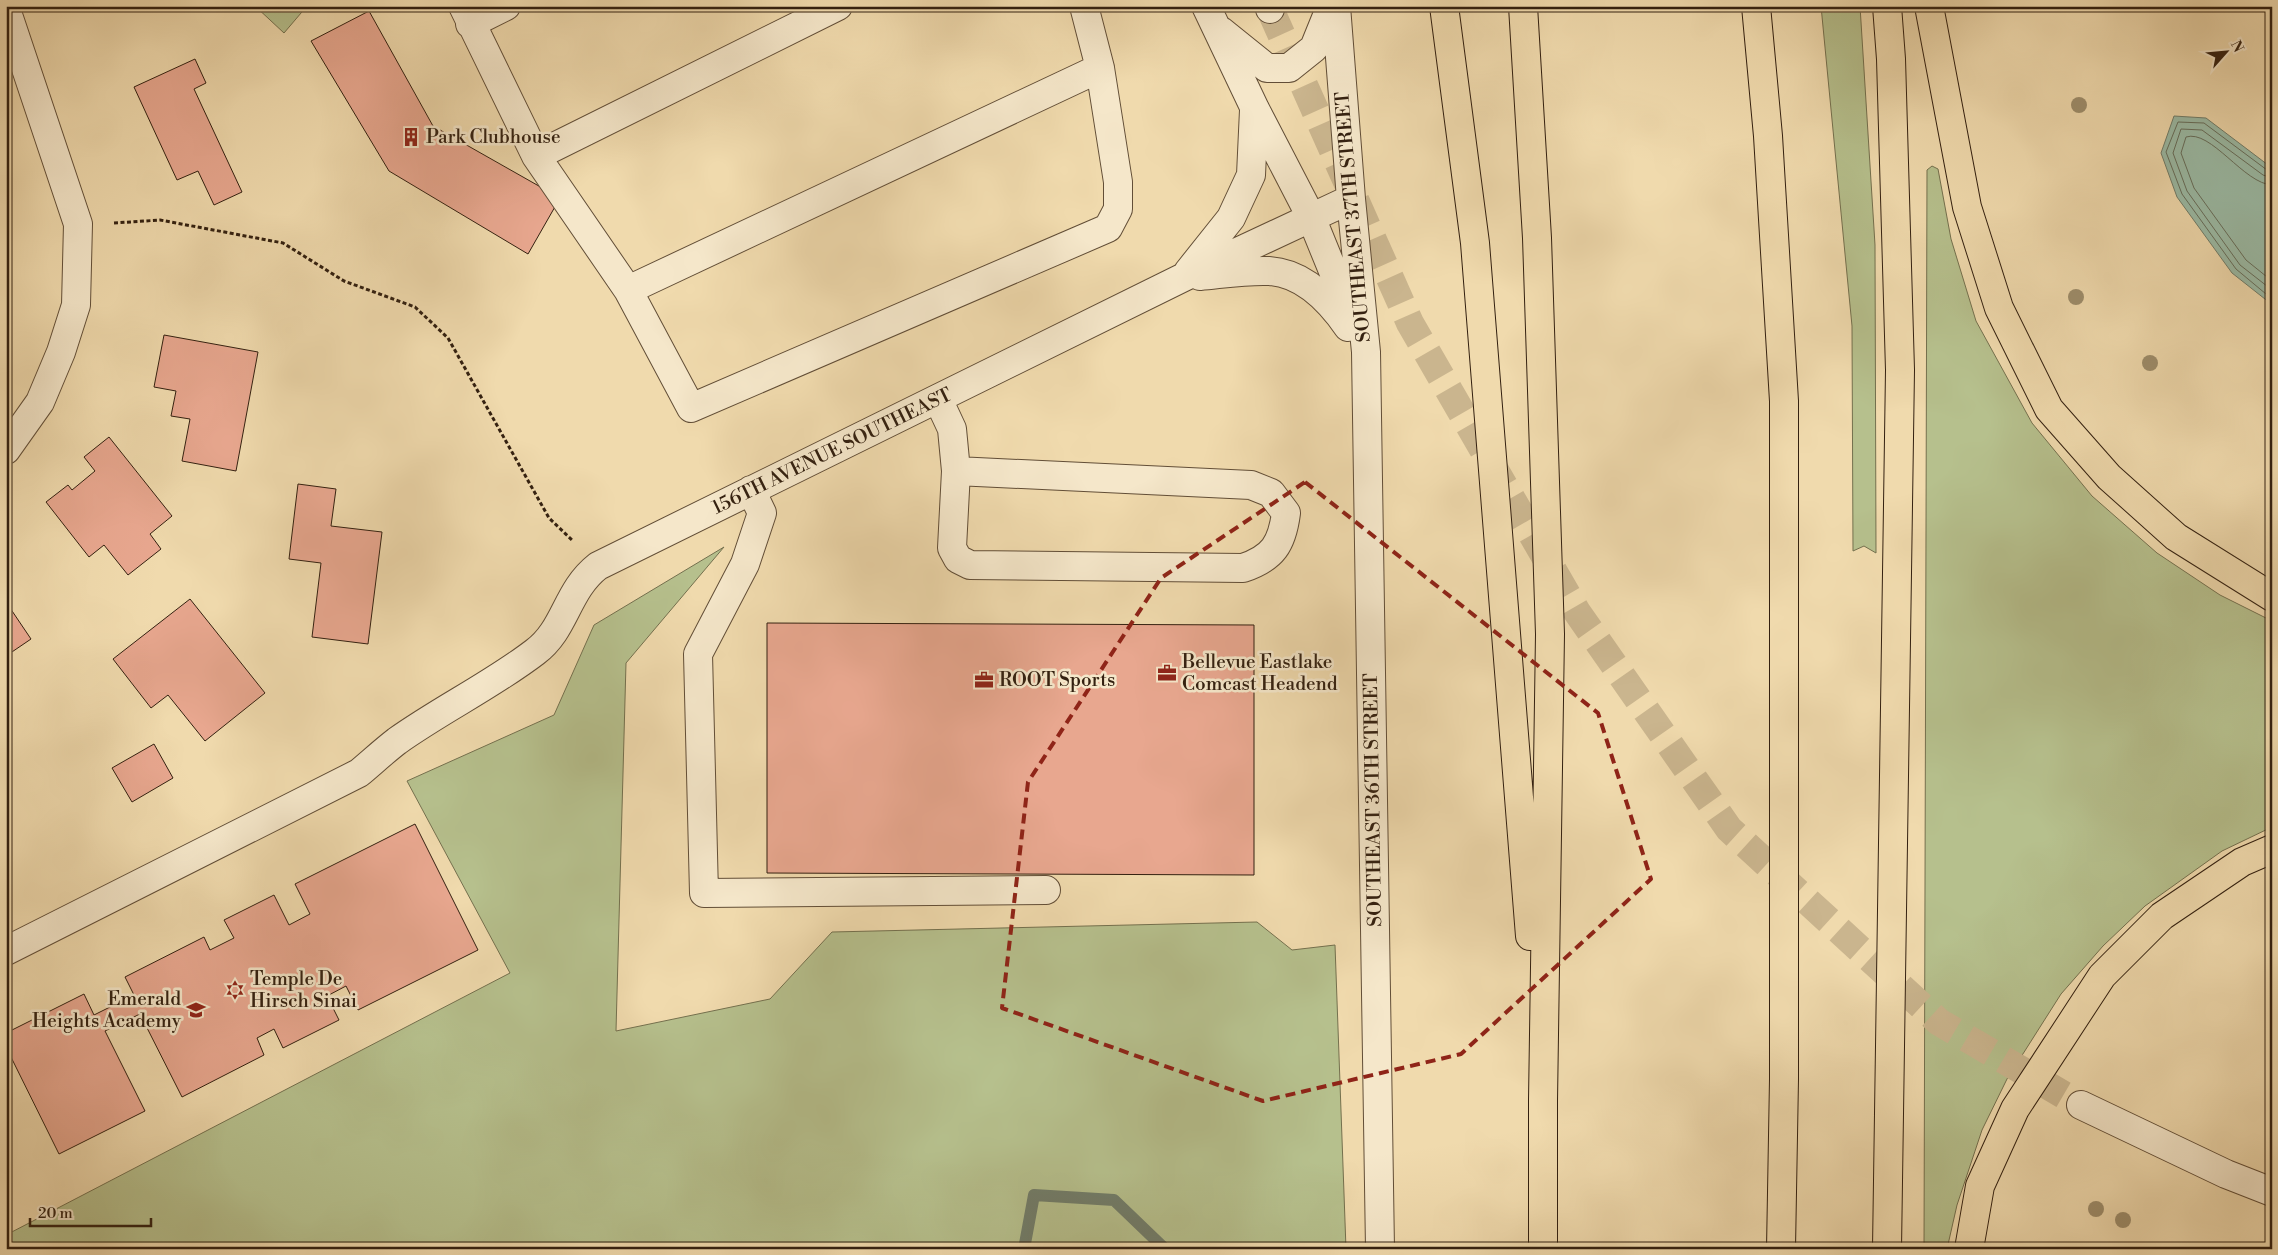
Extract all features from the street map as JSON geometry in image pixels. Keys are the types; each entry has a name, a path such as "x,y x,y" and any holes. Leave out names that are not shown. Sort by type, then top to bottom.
{"highway":[{"path":"1444,6 1475,243 1543,1101"},
{"path":"1523,6 1537,238 1550,634 1543,1101 1543,1249"},
{"path":"1756,6 1768,136 1784,401 1784,1078 1781,1249"},
{"path":"1886,6 1891,59 1900,370 1887,1249"},
{"path":"1929,6 1968,207 1999,308 2049,409 2109,477 2176,538 2272,597"},
{"path":"1969,1249 1980,1186 2015,1109 2102,976 2162,916 2242,862 2272,849"}],"street":[{"path":"506,6 466,15 536,156 628,290 691,408 1108,228 1118,210 1118,182 1100,68 1084,6"},
{"path":"536,156 838,6"},
{"path":"1210,16 1267,68 1289,68 1314,48 1331,6"},
{"name":"SOUTHEAST 37TH STREET","path":"1336,6 1350,199 1366,352"},
{"path":"6,9 78,224 76,305 61,352 40,402 6,450"},
{"name":"SOUTHEAST 37TH STREET","path":"1210,16 1311,217 1366,352"},
{"path":"628,290 1100,68"},
{"path":"1184,277 1231,218 1251,175 1255,108"},
{"name":"156TH AVENUE SOUTHEAST","path":"6,951 359,773 397,742 537,651 557,628 570,598 585,576 598,566 1184,277 1350,199"},
{"path":"1184,277 1270,271 1301,281 1331,304 1366,352"},
{"name":"SOUTHEAST 36TH STREET","path":"1366,352 1380,1249"},
{"path":"938,399 952,429 956,471 952,548 958,559 970,564 1243,568 1258,563 1273,552 1283,532 1286,513 1272,493 1251,485 956,471"},
{"path":"751,490 762,513 745,564 698,654 704,893 1046,890"},
{"path":"2082,1105 2226,1174 2272,1192"}],"path":[{"path":"78,224 160,220 282,243 344,281 415,307 448,338 548,518 598,566"}],"highlighted area":[{"path":"1305,482 1598,713 1651,879 1461,1054 1263,1101 1002,1008 1028,782 1161,578"}],"shaded area":[{"path":"255,6 307,6 284,33"},
{"path":"1821,6 1860,6 1875,245 1876,553 1864,546 1853,551 1852,326"},
{"path":"1932,166 1938,169 1951,239 1976,321 2032,423 2092,496 2157,553 2220,595 2272,621 2272,827 2222,851 2145,906 2103,946 2061,994 2007,1079 1982,1130 1957,1205 1947,1249 1924,1249 1927,170"},
{"path":"724,547 626,663 616,1031 770,999 832,932 1257,922 1292,950 1335,945 1346,1249 6,1249 6,1235 510,973 407,781 554,715 594,625"}],"water":[{"path":"2174,116 2206,118 2272,168 2272,311 2270,303 2232,273 2177,197 2161,153"}],"building":[{"name":"Park Clubhouse","path":"369,11 433,126 560,198 528,254 389,171 311,41"},
{"path":"195,59 206,83 194,89 242,192 214,205 198,171 177,180 134,87"},
{"path":"164,335 258,352 236,471 182,461 190,419 171,416 176,391 154,387"},
{"path":"109,437 172,516 150,534 161,549 128,575 104,545 89,557 46,502 68,485 72,490 95,471 84,457"},
{"path":"298,484 336,489 331,526 382,532 368,644 312,637 321,563 289,559"},
{"path":"190,599 265,693 205,741 168,695 151,708 113,659"},
{"path":"6,602 31,639 6,656"},
{"path":"767,623 1254,625 1254,875 767,873"},
{"path":"154,744 173,778 132,802 112,768"},
{"name":"Temple De Hirsch Sinai","path":"415,824 478,950 358,1010 346,986 327,996 339,1020 283,1048 274,1029 257,1038 264,1055 182,1097 140,1014 105,1031 145,1111 59,1154 6,1047 6,1033 84,994 94,1015 134,995 125,977 204,937 210,950 234,938 224,920 274,895 289,925 310,914 295,884"}],"waterway":[{"path":"1024,1249 1034,1195 1114,1200 1165,1249"}],"tunnel":[{"path":"1270,9 1410,323 1577,612 1729,829 1939,1022 2081,1105"}],"place":[{"name":"Park Clubhouse","path":"411,137"},
{"name":"Bellevue Eastlake Comcast Headend","path":"1167,673"},
{"name":"ROOT Sports","path":"984,680"},
{"name":"Temple De Hirsch Sinai","path":"235,990"},
{"name":"Emerald Heights Academy","path":"196,1010"}]}
